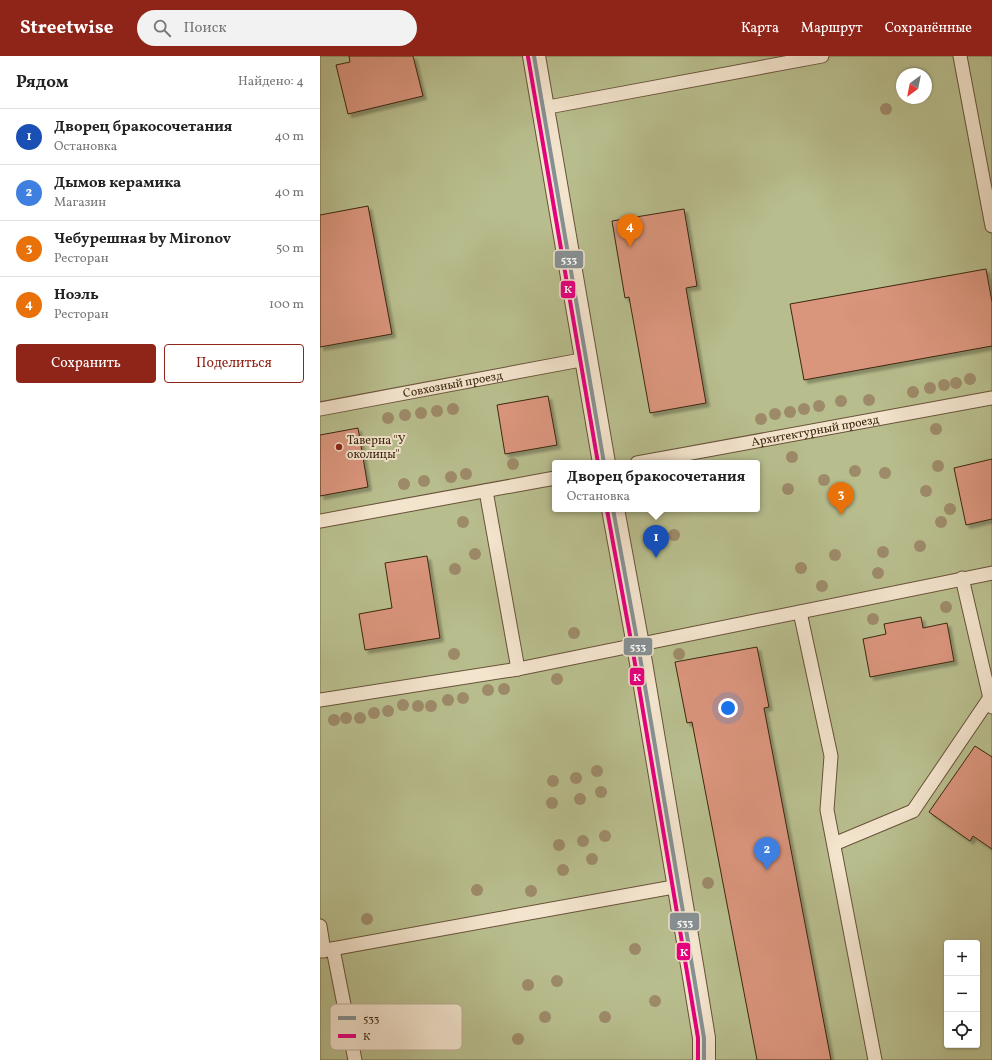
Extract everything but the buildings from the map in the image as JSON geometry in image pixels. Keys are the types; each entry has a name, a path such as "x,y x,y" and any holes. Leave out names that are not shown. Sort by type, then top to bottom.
{"street":[{"path":"534,56 603,460"},
{"path":"614,512 679,886 704,1038 704,1060"}],"lane":[{"path":"543,108 822,56"},
{"path":"960,56 992,226"},
{"name":"Совхозный проезд","path":"320,409 586,359"},
{"name":"Архитектурный проезд","path":"653,460 992,398"},
{"path":"320,521 552,479"},
{"path":"486,491 518,669"},
{"path":"320,700 518,669 992,573"},
{"path":"834,844 913,811 991,703 962,578"},
{"path":"800,612 831,756 827,810 875,1060"},
{"path":"326,950 679,886"},
{"path":"320,926 340,1004"},
{"path":"352,1050 355,1060"}],"green space":[{"path":"320,56 992,56 992,1060 320,1060"}],"transit line":[{"name":"533","path":"534,56 603,460"},
{"name":"К","path":"528,57 597,460"},
{"name":"К","path":"607,512 632,646 698,1038 698,1060"},
{"name":"533","path":"614,512 638,645 694,977 704,1038 704,1060"}],"place":[{"name":"Ноэль","path":"630,247"},
{"name":"Таверна \"У околицы\"","path":"339,447"},
{"name":"Чебурешная by Mironov","path":"841,515"},
{"name":"Дворец бракосочетания","path":"656,558"},
{"name":"Дымов керамика","path":"767,870"}]}
